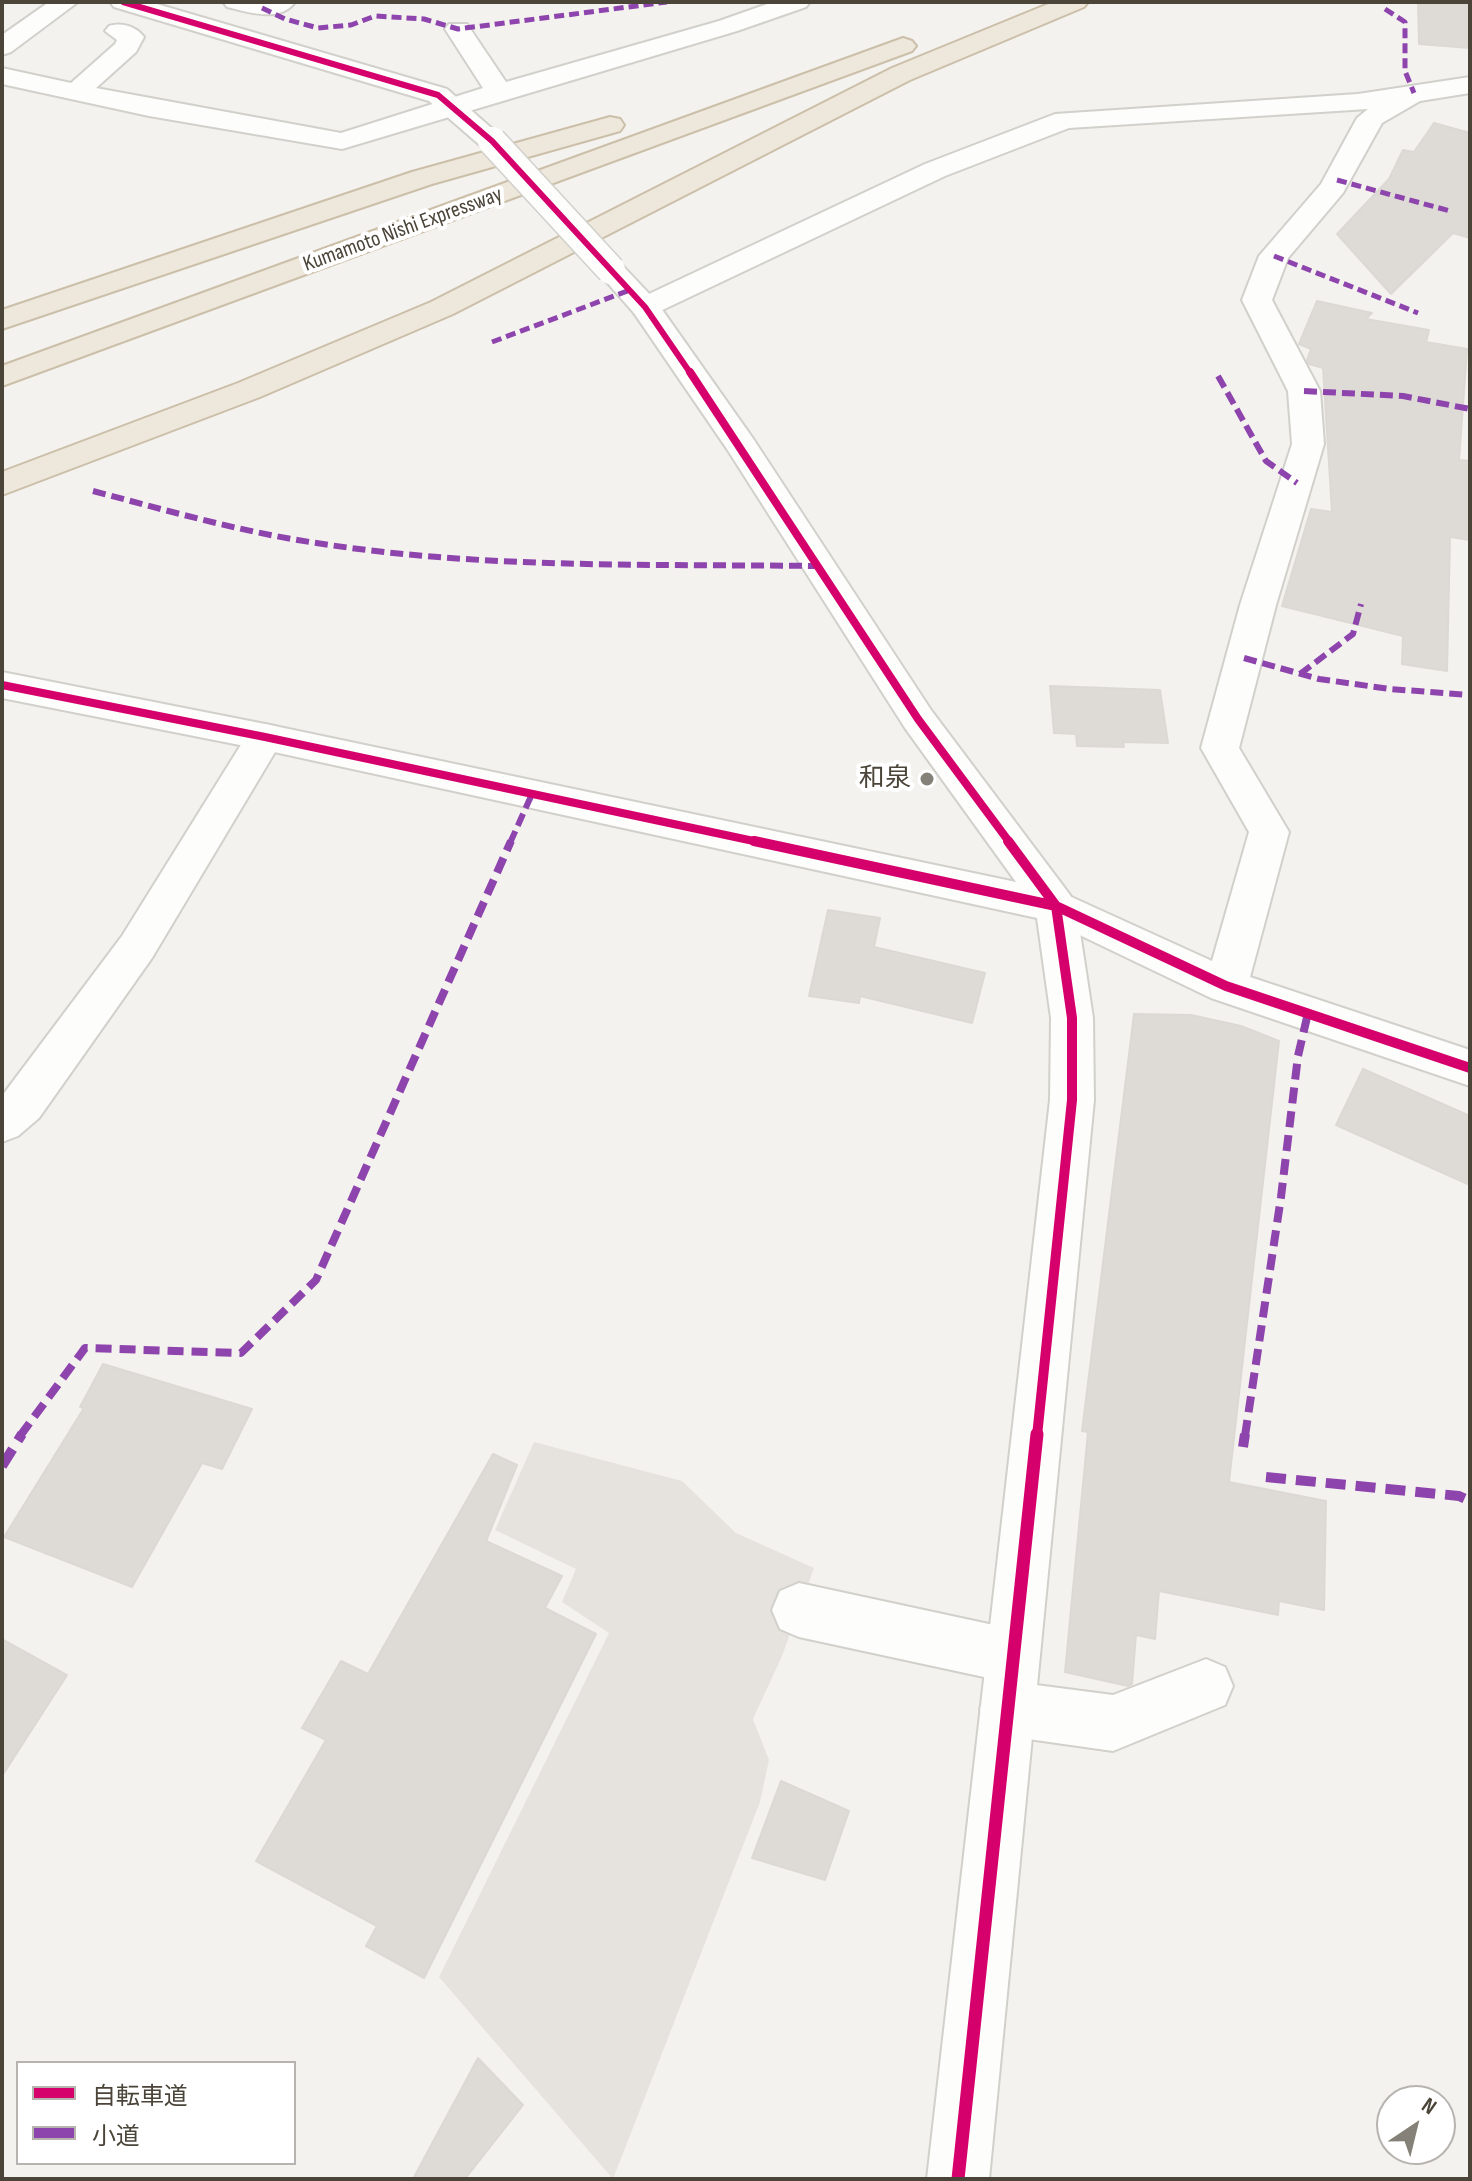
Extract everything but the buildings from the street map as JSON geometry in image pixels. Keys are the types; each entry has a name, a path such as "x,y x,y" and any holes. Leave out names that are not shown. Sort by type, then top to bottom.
{"highway":[{"name":"Kumamoto Nishi Expressway","path":"2,377 1030,2"},
{"path":"2,484 249,390 442,308 901,74 1075,2"},
{"path":"2,320 422,178 791,70 909,44"}],"street":[{"path":"13,11 24,12 46,2"},
{"path":"2,47 65,2"},
{"path":"123,2 438,95 492,141 645,307 742,447 918,719 1056,906 1072,1018 1072,1100 958,2179"},
{"path":"236,2 262,8 282,2"},
{"path":"2,76 342,141 451,106 728,26 797,2"},
{"path":"458,29 499,92"},
{"path":"76,92 127,47 131,37 118,31"},
{"path":"645,307 935,170 1065,120 1358,102 1470,85"},
{"path":"1226,986 1269,832 1220,748 1258,605 1308,444 1304,391 1257,300 1274,256 1333,187 1371,118 1414,93"},
{"path":"2,685 265,737 1056,906 1226,986 1470,1068"},
{"path":"2,1123 23,1105 137,947 265,737"},
{"path":"799,1610 1012,1656"},
{"path":"1007,1709 1113,1723 1206,1686"}],"shaded area":[{"path":"534,1442 682,1481 736,1533 814,1568 782,1656 753,1719 769,1760 760,1802 613,2179 439,1977 609,1633 562,1602 576,1569 495,1530"}],"marked path":[{"path":"262,8 285,19 318,28 351,25 375,16 424,19 458,29 667,2"},
{"path":"1385,9 1405,22 1405,71 1414,93"},
{"path":"1337,180 1450,211"},
{"path":"1274,256 1418,313"},
{"path":"492,342 630,290"},
{"path":"1218,376 1266,461 1297,483"},
{"path":"1304,391 1403,396 1470,409"},
{"path":"93,491 258,533 359,549 531,560 819,566"},
{"path":"1300,674 1353,634 1361,604"},
{"path":"1244,658 1319,679 1390,689 1470,695"},
{"path":"2,1466 14,1444 85,1348 241,1353 316,1280 532,794"},
{"path":"1243,1447 1281,1197 1298,1056 1308,1013"},
{"path":"1266,1477 1459,1496 1470,1501"}],"cycle path":[{"path":"123,2 438,95 492,141 645,307 742,447 918,719 1056,906 1072,1018 1072,1100 958,2179"},
{"path":"2,685 265,737 1056,906 1226,986 1470,1068"}],"place":[{"name":"和泉","path":"927,779"}]}
